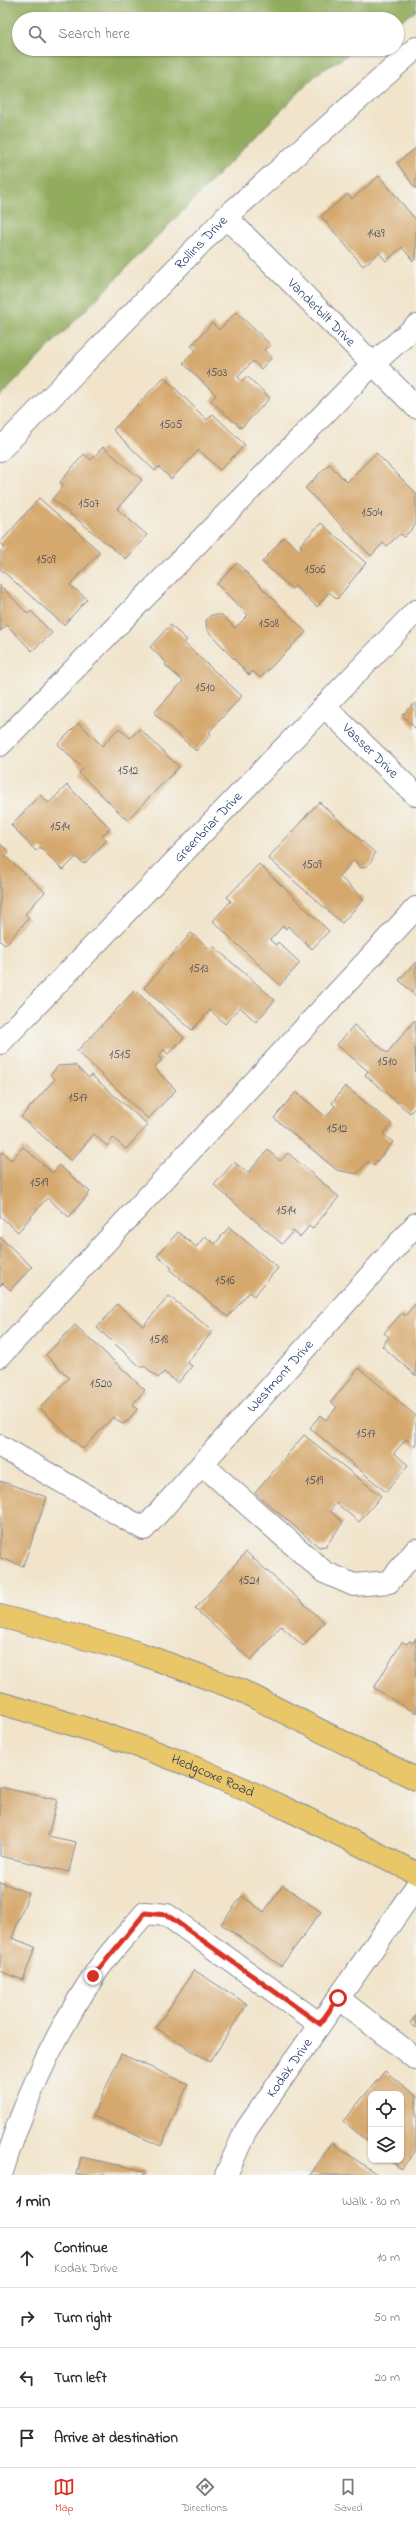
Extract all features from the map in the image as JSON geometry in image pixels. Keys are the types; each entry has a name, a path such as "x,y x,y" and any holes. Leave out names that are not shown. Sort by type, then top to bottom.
{"main road":[{"path":"0,1616 136,1652 240,1690 416,1779"},
{"name":"Hedgcoxe Road","path":"0,1703 80,1726 202,1771 283,1807 416,1873"}],"street":[{"name":"Rollins Drive","path":"0,450 226,217 416,48"},
{"name":"Vanderbilt Drive","path":"226,217 416,407"},
{"path":"0,745 373,364 416,326"},
{"name":"Greenbriar Drive","path":"0,1043 416,611"},
{"name":"Vasser Drive","path":"325,707 416,795"},
{"path":"0,1356 416,908"},
{"name":"Westmont Drive","path":"0,1446 144,1529 416,1224"},
{"path":"202,1464 324,1572 354,1585 389,1582 416,1550"},
{"name":"Kodak Drive","path":"226,2175 246,2130 416,1887"},
{"path":"1,2175 14,2131 46,2060 93,1976 145,1913 167,1915 320,2024"},
{"path":"338,1998 416,2059"}],"green space":[{"path":"0,0 416,0 416,11 404,19 404,12 12,12 12,56 346,56 317,74 0,397"}],"building":[{"path":"416,148 416,189 397,163"},
{"path":"379,176 416,220 416,259 413,261 402,247 386,261 379,253 363,266 321,216 348,194 352,199"},
{"path":"236,312 270,344 264,350 272,357 261,369 253,361 238,377 242,381 247,376 270,398 241,428 211,401 216,395 183,363 196,350 191,346 212,323 219,330"},
{"path":"164,377 207,420 213,414 245,445 220,470 199,450 171,479 159,467 155,471 113,430"},
{"path":"103,447 142,480 117,509 147,535 126,559 52,499 64,485 60,482 84,454 91,460"},
{"path":"376,453 416,493 416,525 404,537 400,534 387,546 383,543 371,556 305,488 329,464 347,482"},
{"path":"39,498 100,552 70,585 87,599 64,625 0,569 0,552 5,547 0,543"},
{"path":"321,523 366,563 337,599 329,592 317,607 295,586 292,589 262,562 284,537 299,550 302,547 300,545"},
{"path":"237,563 306,632 260,678 253,671 249,675 207,630 206,620 211,615 222,615 235,628 248,615 217,584"},
{"path":"0,585 28,614 31,611 52,633 32,651 7,625 0,631"},
{"path":"170,625 187,640 184,643 242,696 209,732 211,734 196,751 154,713 183,681 165,665 167,663 150,647"},
{"path":"416,702 416,729 402,715"},
{"path":"79,723 102,746 119,728 130,738 140,729 179,767 127,820 79,773 83,769 58,744"},
{"path":"67,785 110,828 102,836 107,840 84,864 76,857 63,870 40,847 36,851 11,825 40,795 49,803"},
{"path":"319,802 375,853 371,862 365,867 361,868 354,860 339,876 364,899 342,923 268,858"},
{"path":"0,844 9,852 5,856 45,892 25,914 29,918 5,945 0,941"},
{"path":"259,864 329,931 312,949 288,926 286,929 283,926 270,940 276,945 278,942 300,963 280,985 213,921 231,901 227,897"},
{"path":"191,933 210,949 213,946 275,1000 256,1022 240,1007 225,1024 210,1010 192,1030 144,988"},
{"path":"416,962 416,996 399,980"},
{"path":"135,990 184,1038 168,1054 164,1050 158,1056 162,1060 154,1068 176,1090 148,1119 77,1051"},
{"path":"415,1020 416,1107 410,1113 365,1075 368,1071 337,1045 354,1025 387,1053"},
{"path":"75,1065 89,1078 91,1075 148,1125 126,1149 113,1138 107,1146 94,1134 71,1161 21,1117 55,1079 50,1075 58,1066"},
{"path":"345,1086 392,1124 383,1134 393,1142 373,1166 368,1161 357,1174 337,1170 274,1118 296,1092 326,1117 335,1106 332,1103"},
{"path":"23,1147 53,1173 59,1165 90,1192 69,1217 47,1198 18,1232 0,1216 0,1155 2,1152 11,1160"},
{"path":"268,1150 280,1161 288,1153 339,1197 312,1229 309,1226 300,1237 293,1231 282,1244 214,1185 234,1162 248,1173"},
{"path":"229,1227 278,1268 254,1296 249,1292 228,1317 170,1270 172,1268 157,1256 178,1232 196,1247 205,1236 215,1244"},
{"path":"0,1237 32,1267 10,1290 3,1283 0,1286"},
{"path":"169,1296 213,1331 187,1362 192,1366 178,1383 164,1372 158,1378 144,1366 142,1368 97,1328 117,1304 143,1326"},
{"path":"416,1303 416,1376 382,1346 389,1337 384,1333 402,1313 405,1316"},
{"path":"75,1325 145,1390 132,1405 137,1409 128,1421 122,1424 113,1417 83,1449 40,1408 69,1378 46,1355"},
{"path":"359,1368 416,1416 416,1447 406,1439 394,1453 408,1465 386,1492 310,1428 320,1415 326,1420 337,1407 331,1402"},
{"path":"304,1435 381,1496 359,1522 336,1503 330,1511 343,1522 326,1546 319,1547 255,1493"},
{"path":"0,1481 47,1497 23,1566 0,1558"},
{"path":"246,1552 324,1622 303,1646 281,1626 251,1660 195,1609"},
{"path":"416,1638 416,1713 374,1688 402,1642 407,1644 409,1641 413,1643"},
{"path":"0,1787 57,1800 48,1836 76,1842 69,1872 0,1856"},
{"path":"0,1882 29,1893 12,1938 35,1947 23,1980 0,1971"},
{"path":"283,1885 321,1912 281,1966 221,1924 242,1896 264,1912"},
{"path":"194,1970 247,2004 210,2062 156,2028"},
{"path":"416,2015 416,2028 410,2023"},
{"path":"121,2054 188,2084 161,2146 93,2116"},
{"path":"385,2071 416,2096 416,2151 401,2169 394,2163 404,2163 404,2091 368,2091"},
{"path":"368,2091 368,2142 343,2121"},
{"path":"332,2143 378,2175 310,2175"},
{"path":"81,2157 145,2171 145,2175 77,2175"}],"route":[{"path":"93,1976 145,1913 167,1915 320,2024 338,1998"}]}
